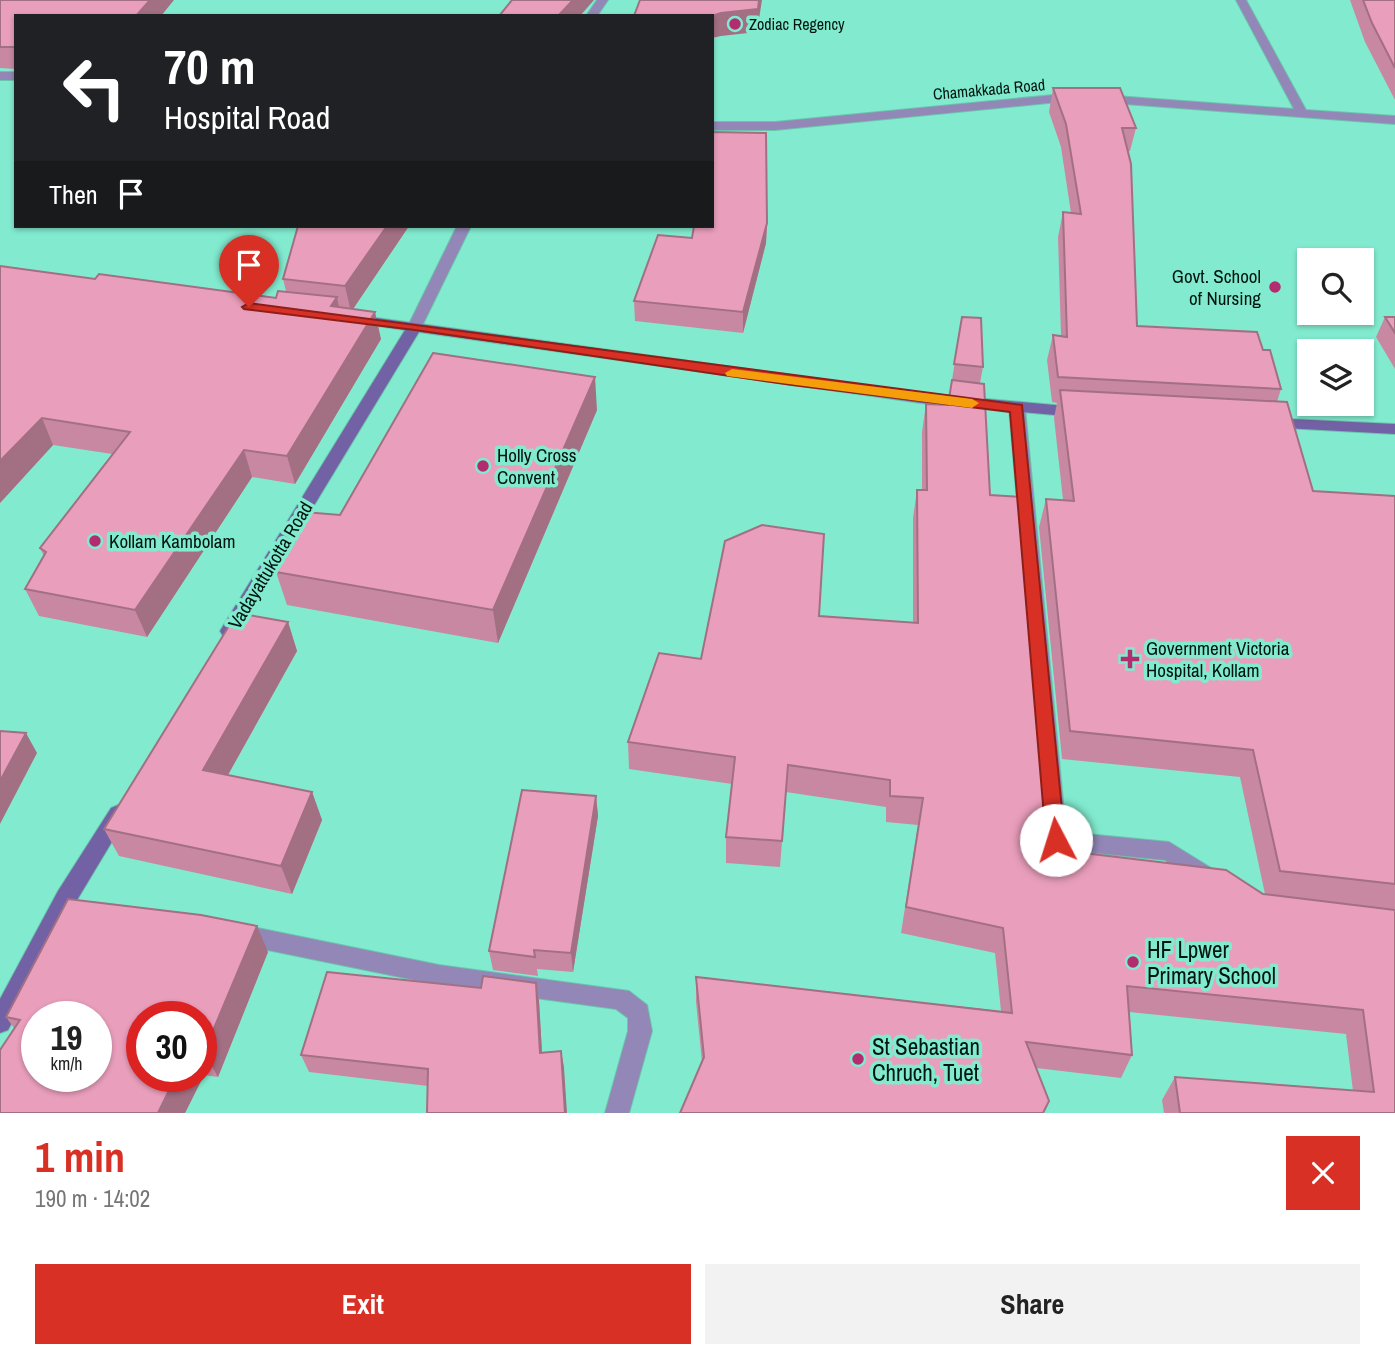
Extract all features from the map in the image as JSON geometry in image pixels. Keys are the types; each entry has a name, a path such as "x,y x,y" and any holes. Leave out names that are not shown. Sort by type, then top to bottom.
{"main road":[{"path":"346,318 729,373 1017,408 1087,412"},
{"name":"Vadayattukotta Road","path":"219,648 415,326"},
{"path":"1254,422 1395,429"},
{"path":"0,1022 66,898 124,803"}],"street":[{"path":"1241,0 1302,114"},
{"name":"Chamakkada Road","path":"714,126 775,126 1076,97 1395,120"},
{"path":"415,326 463,228"},
{"path":"1017,408 1056,840 1169,851 1226,891"},
{"path":"66,898 93,904"},
{"path":"213,929 439,975 621,999 639,1013 640,1031 617,1113"}],"building":[{"path":"0,0 150,0 138,14 14,14 14,47 0,47"},
{"path":"512,0 573,0 560,14 501,14"},
{"path":"640,0 759,0 758,9 714,15 635,14"},
{"path":"1363,0 1395,0 1395,68 1372,23"},
{"path":"1053,88 1120,88 1136,128 1122,128 1131,164 1137,326 1257,332 1263,350 1270,350 1281,389 1058,377 1053,335 1067,337 1063,212 1081,214 1066,124"},
{"path":"714,132 766,133 767,223 743,312 634,301 658,235 692,238 694,228 714,228"},
{"path":"297,228 386,228 345,286 283,279"},
{"path":"0,266 95,279 99,274 276,298 278,291 337,297 331,306 375,312 287,456 244,450 135,610 25,589 46,552 40,548 130,432 42,418 0,461"},
{"path":"962,317 981,318 983,367 954,364"},
{"path":"1385,317 1395,317 1395,333"},
{"name":"Holly Cross Convent","path":"433,353 595,377 493,610 276,572 304,512 340,515"},
{"path":"952,380 984,384 990,495 1023,497 1044,729 1040,728 1050,849 1226,870 1263,894 1395,910 1395,1113 1180,1113 1175,1077 1374,1092 1363,1010 1127,986 1132,1055 1026,1042 1049,1101 1043,1113 680,1113 704,1057 696,977 1012,1013 1003,928 906,907 923,798 890,796 890,780 788,765 782,841 726,837 735,757 628,742 659,653 701,659 725,541 762,525 824,534 819,616 918,623 917,490 927,490 926,404 948,405"},
{"path":"1060,390 1287,402 1313,491 1395,496 1395,884 1280,871 1253,750 1070,731 1046,499 1074,501"},
{"path":"237,613 288,622 203,770 312,792 281,866 104,829"},
{"path":"0,731 26,733 0,781"},
{"path":"522,790 596,796 571,953 534,950 535,957 489,951"},
{"path":"68,899 201,915 257,926 217,1021 217,1001 126,1001 126,1092 168,1092 158,1113 0,1113 0,1050 20,1020 6,1017"},
{"path":"327,972 481,988 483,976 536,983 540,1053 561,1051 565,1113 427,1113 428,1069 301,1055"}],"slow traffic":[{"path":"732,373 972,403"}],"place":[{"name":"Zodiac Regency","path":"735,24"},
{"name":"Govt. School of Nursing","path":"1275,287"},
{"name":"Holly Cross Convent","path":"483,466"},
{"name":"Kollam Kambolam","path":"95,541"},
{"name":"Government Victoria Hospital, Kollam","path":"1130,659"},
{"name":"HF Lpwer Primary School","path":"1133,962"},
{"name":"St Sebastian Chruch, Tuet","path":"858,1059"}],"route":[{"path":"249,307 415,326 715,371 1017,408 1056,840"}]}
